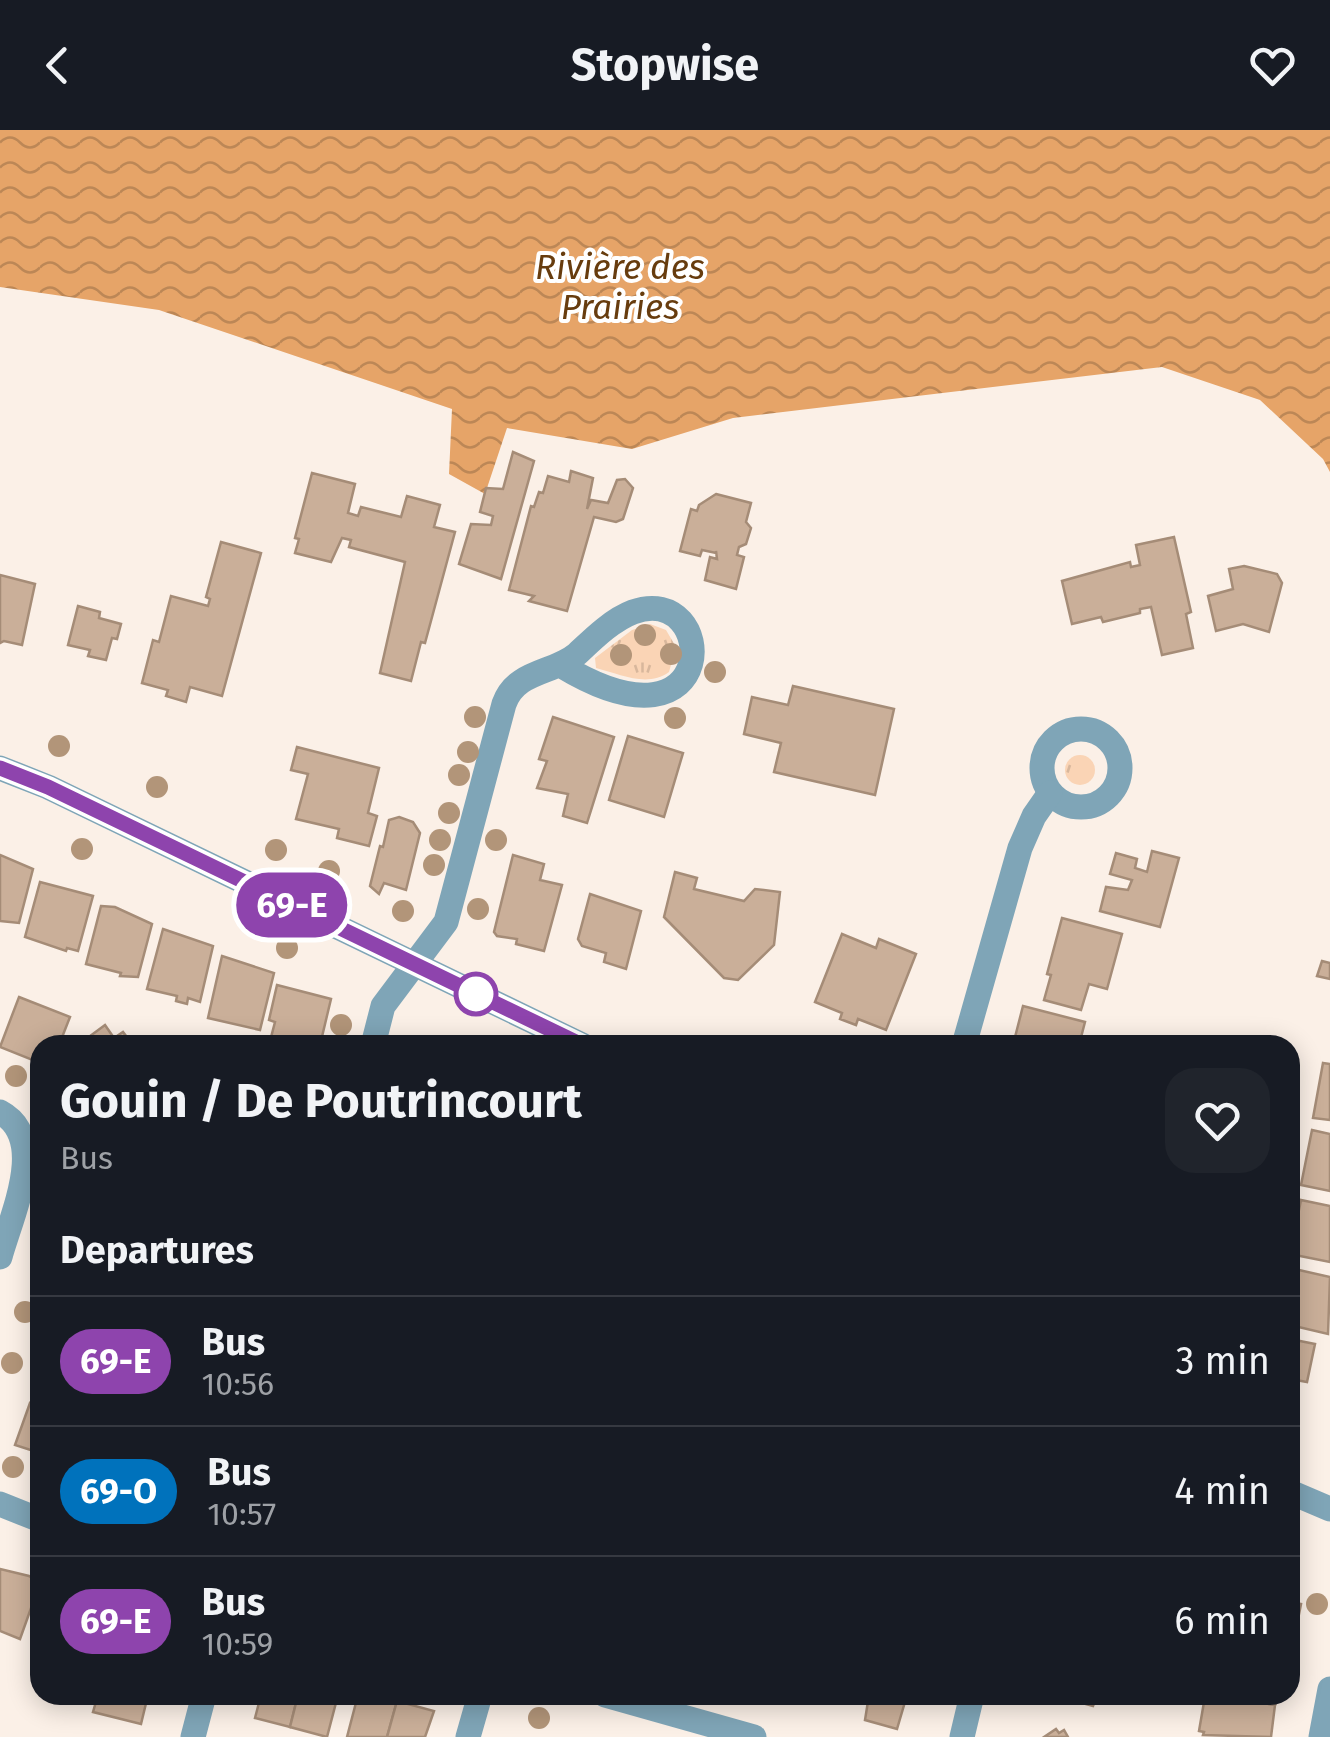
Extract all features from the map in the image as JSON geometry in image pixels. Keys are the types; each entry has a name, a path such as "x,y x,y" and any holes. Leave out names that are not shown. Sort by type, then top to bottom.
{"street":[{"path":"376,1035 383,1006 446,922 508,694 526,678 562,666 616,621 645,609 675,616 692,642 691,662 684,680 660,695 637,695 588,682 562,666"},
{"path":"0,768 48,787 561,1035"},
{"path":"967,1035 1020,848 1034,816 1050,794"},
{"path":"0,1112 20,1129 26,1154 0,1257"},
{"path":"1300,1496 1330,1509"},
{"path":"0,1504 30,1516"},
{"path":"1321,1737 1330,1689"},
{"path":"193,1737 201,1705"},
{"path":"468,1737 477,1705"},
{"path":"657,1705 751,1737"},
{"path":"962,1737 970,1705"}],"green space":[{"path":"650,624 666,630 676,647 669,672 643,679 596,668 595,658 632,630"},
{"path":"1080,755 1091,759 1095,770 1091,781 1080,785 1069,781 1065,770 1069,759"}],"water":[{"name":"Rivière des Prairies","path":"0,130 1330,130 1330,472 1323,459 1260,400 1162,367 733,418 632,449 507,428 485,494 449,474 452,409 159,310 0,287"}],"building":[{"path":"513,452 534,461 501,579 459,564 471,524 491,525 493,516 480,512 486,488 503,489"},
{"path":"571,471 593,478 587,509 591,500 608,503 617,480 625,479 633,488 623,519 616,522 594,517 567,611 529,601 534,596 509,590 531,506 534,507 539,492 543,493 548,476 569,482"},
{"path":"312,473 355,484 348,513 358,516 361,507 401,517 407,496 440,505 434,527 455,532 411,681 380,673 405,562 349,547 351,540 342,538 331,562 295,553 299,539 295,538"},
{"path":"716,494 751,503 746,522 751,528 737,555 744,557 736,589 705,580 710,557 717,559 716,551 702,550 700,556 680,551 691,509 697,511 699,505"},
{"path":"1174,537 1191,612 1186,614 1193,648 1162,655 1151,607 1103,622 1101,617 1072,624 1062,581 1130,562 1131,567 1140,565 1136,545"},
{"path":"221,542 261,553 222,696 190,687 186,702 166,696 168,690 142,683 153,640 159,642 171,596 208,606 210,599 206,597"},
{"path":"1244,566 1277,574 1282,583 1269,632 1243,624 1216,631 1208,596 1233,589 1229,569"},
{"path":"0,575 35,584 22,645 0,643"},
{"path":"78,606 121,624 106,660 88,656 90,650 68,645"},
{"path":"793,686 894,709 875,795 774,772 781,743 744,734 752,697 788,705"},
{"path":"553,717 614,737 587,823 563,816 568,794 537,788 547,761 539,759"},
{"path":"628,736 683,753 664,817 609,800"},
{"path":"297,747 379,768 368,813 377,816 369,846 337,838 339,829 296,819 308,774 291,770"},
{"path":"399,817 413,822 420,833 406,890 384,883 379,894 370,886 380,846 383,847 389,820"},
{"path":"1152,851 1179,858 1160,927 1100,911 1106,887 1128,890 1132,880 1110,874 1116,853 1137,859 1135,868 1147,872"},
{"path":"0,855 33,869 19,923 0,921"},
{"path":"513,855 544,864 540,880 562,885 544,951 516,944 517,939 494,932"},
{"path":"675,872 697,878 694,889 744,901 755,889 780,892 774,945 738,980 724,978 664,917"},
{"path":"40,882 93,896 78,951 66,951 25,937"},
{"path":"590,894 641,911 626,969 604,962 606,953 582,946 578,939"},
{"path":"101,906 115,907 152,924 138,977 120,976 121,973 86,964"},
{"path":"1062,918 1122,934 1107,989 1089,984 1081,1010 1044,1000"},
{"path":"163,929 213,946 200,1002 188,998 187,1004 176,1001 177,996 147,989"},
{"path":"842,934 876,948 879,939 916,954 886,1030 858,1019 856,1025 840,1019 842,1013 815,1002"},
{"path":"222,956 274,973 260,1030 208,1018"},
{"path":"1322,961 1330,963 1330,979 1317,976"},
{"path":"277,985 331,999 322,1035 272,1035 275,1022 269,1020"},
{"path":"19,997 70,1017 63,1035 30,1035 30,1059 0,1047"},
{"path":"1023,1006 1085,1022 1082,1035 1016,1035"},
{"path":"105,1025 112,1035 92,1035"},
{"path":"1323,1063 1330,1064 1330,1120 1313,1118"},
{"path":"1312,1130 1330,1134 1330,1191 1301,1185"},
{"path":"1301,1200 1330,1206 1330,1262 1300,1256"},
{"path":"1300,1270 1330,1277 1328,1334 1300,1327"},
{"path":"1300,1341 1315,1344 1307,1382 1300,1381"},
{"path":"30,1403 30,1450 15,1445"},
{"path":"0,1569 29,1576 30,1611 20,1639 0,1631"},
{"path":"95,1705 146,1705 141,1724 93,1712"},
{"path":"258,1705 296,1705 290,1727 255,1718"},
{"path":"296,1705 335,1705 327,1737 290,1727"},
{"path":"355,1705 396,1705 387,1737 347,1737"},
{"path":"396,1705 434,1711 425,1737 387,1737"},
{"path":"867,1705 904,1705 897,1729 865,1720"},
{"path":"1203,1705 1275,1705 1271,1737 1203,1735 1199,1731"},
{"path":"1056,1729 1059,1733 1064,1730 1068,1737 1044,1737"}],"bus line":[{"name":"69-E","path":"0,768 48,787 561,1035"}]}
